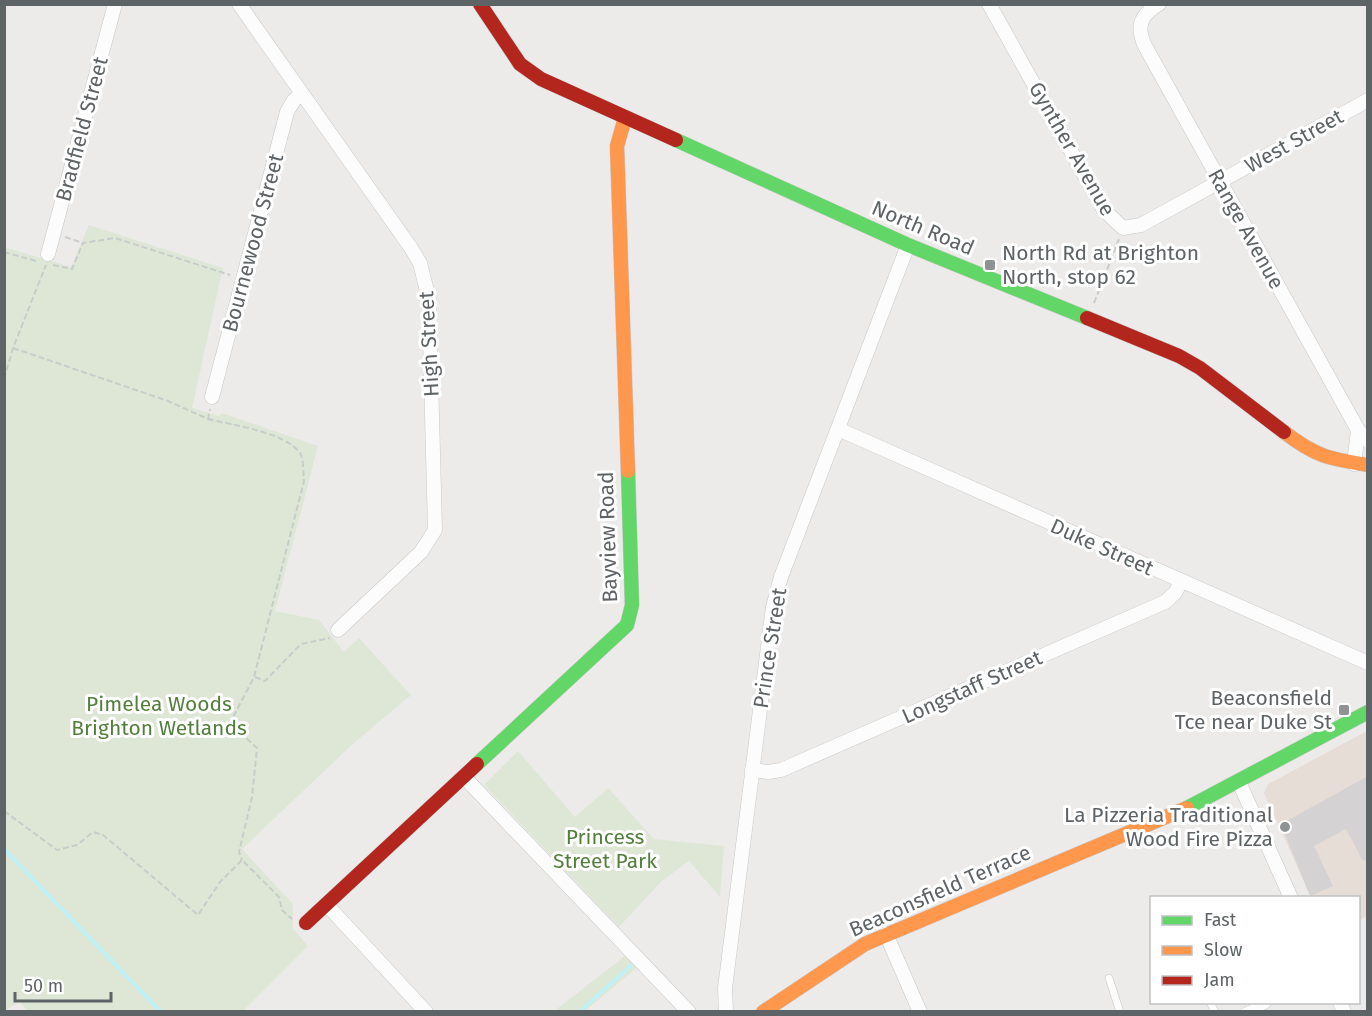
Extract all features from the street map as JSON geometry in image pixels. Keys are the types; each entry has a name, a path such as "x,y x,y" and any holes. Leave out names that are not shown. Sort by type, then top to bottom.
{"street":[{"name":"Bradfield Street","path":"47,259 115,4"},
{"name":"High Street","path":"239,4 411,248 420,263 429,299 435,530 421,552 338,630"},
{"name":"North Road","path":"480,4 525,70 625,118 908,245 1179,356 1200,368 1307,450 1329,459 1361,465"},
{"name":"Gynther Avenue","path":"989,4 1104,210 1123,228 1141,225 1220,182"},
{"name":"Range Avenue","path":"1159,4 1144,15 1139,26 1145,46 1363,435 1361,465"},
{"name":"Bournewood Street","path":"212,397 287,112 294,100 302,94"},
{"name":"West Street","path":"1220,182 1368,100"},
{"name":"Bayview Road","path":"306,923 620,634 631,615 617,146 625,118"},
{"name":"Prince Street","path":"722,1008 773,607 781,577 908,245"},
{"name":"Duke Street","path":"838,429 1368,663"},
{"name":"Longstaff Street","path":"752,770 781,770 1154,607 1171,598 1181,582"},
{"name":"Beaconsfield Terrace","path":"763,1011 846,956 886,934 1181,811 1368,712"},
{"path":"464,777 689,1011"},
{"path":"1239,782 1291,896"},
{"path":"327,906 426,1011"},
{"path":"886,934 920,1011"}],"lane":[{"path":"1109,978 1120,1011"},
{"path":"1244,1011 1261,1004"}],"path":[{"path":"1094,304 1123,228"},
{"path":"54,234 82,243 115,238 243,279"},
{"path":"4,252 47,259 72,269 82,243"},
{"path":"4,379 13,348 47,259"},
{"path":"13,348 168,401 208,419 254,430 282,440 291,444 302,455 304,480 254,677 230,723 257,748 252,797 239,852 242,860 279,897 282,910 288,917 306,923"},
{"path":"208,419 212,397"},
{"path":"254,677 265,681 301,644 328,640 338,630"},
{"path":"4,811 57,850 77,845 93,832 103,835 198,915 220,882 242,860"}],"shaded area":[{"path":"1367,731 1367,916 1360,920 1360,896 1311,896 1264,793 1268,784"}],"green space":[{"name":"Pimelea Woods Brighton Wetlands","path":"89,225 223,268 192,408 219,416 222,413 318,446 275,611 319,620 344,652 359,638 411,695 355,742 242,849 293,904 293,928 308,946 243,1011 28,1012 19,1001 5,1011 4,247 71,267"},
{"name":"Princess Street Park","path":"518,751 575,817 608,788 654,839 724,846 720,897 689,861 662,881 619,927 484,785"},
{"path":"630,952 641,964 585,1011 553,1012"}],"building":[{"path":"1368,776 1368,858 1363,861 1346,829 1314,846 1333,886 1310,896 1281,824"}],"waterway":[{"path":"4,849 161,1012"},
{"path":"579,1012 635,962"}],"traffic: fast":[{"path":"676,140 908,245 1087,318"},
{"path":"477,764 627,625 632,605 628,471"},
{"path":"1187,808 1368,712"}],"traffic: slow":[{"path":"625,118 617,146 628,471"},
{"path":"1284,432 1323,455 1368,465"},
{"path":"763,1012 865,944 1187,808"}],"traffic: jam":[{"path":"480,4 520,64 541,79 676,140"},
{"path":"1087,318 1179,356 1200,368 1284,432"},
{"path":"306,923 477,764"}],"place":[{"name":"North Rd at Brighton North, stop 62","path":"990,265"},
{"name":"Beaconsfield Tce near Duke St","path":"1344,710"},
{"name":"La Pizzeria Traditional Wood Fire Pizza","path":"1285,827"}]}
